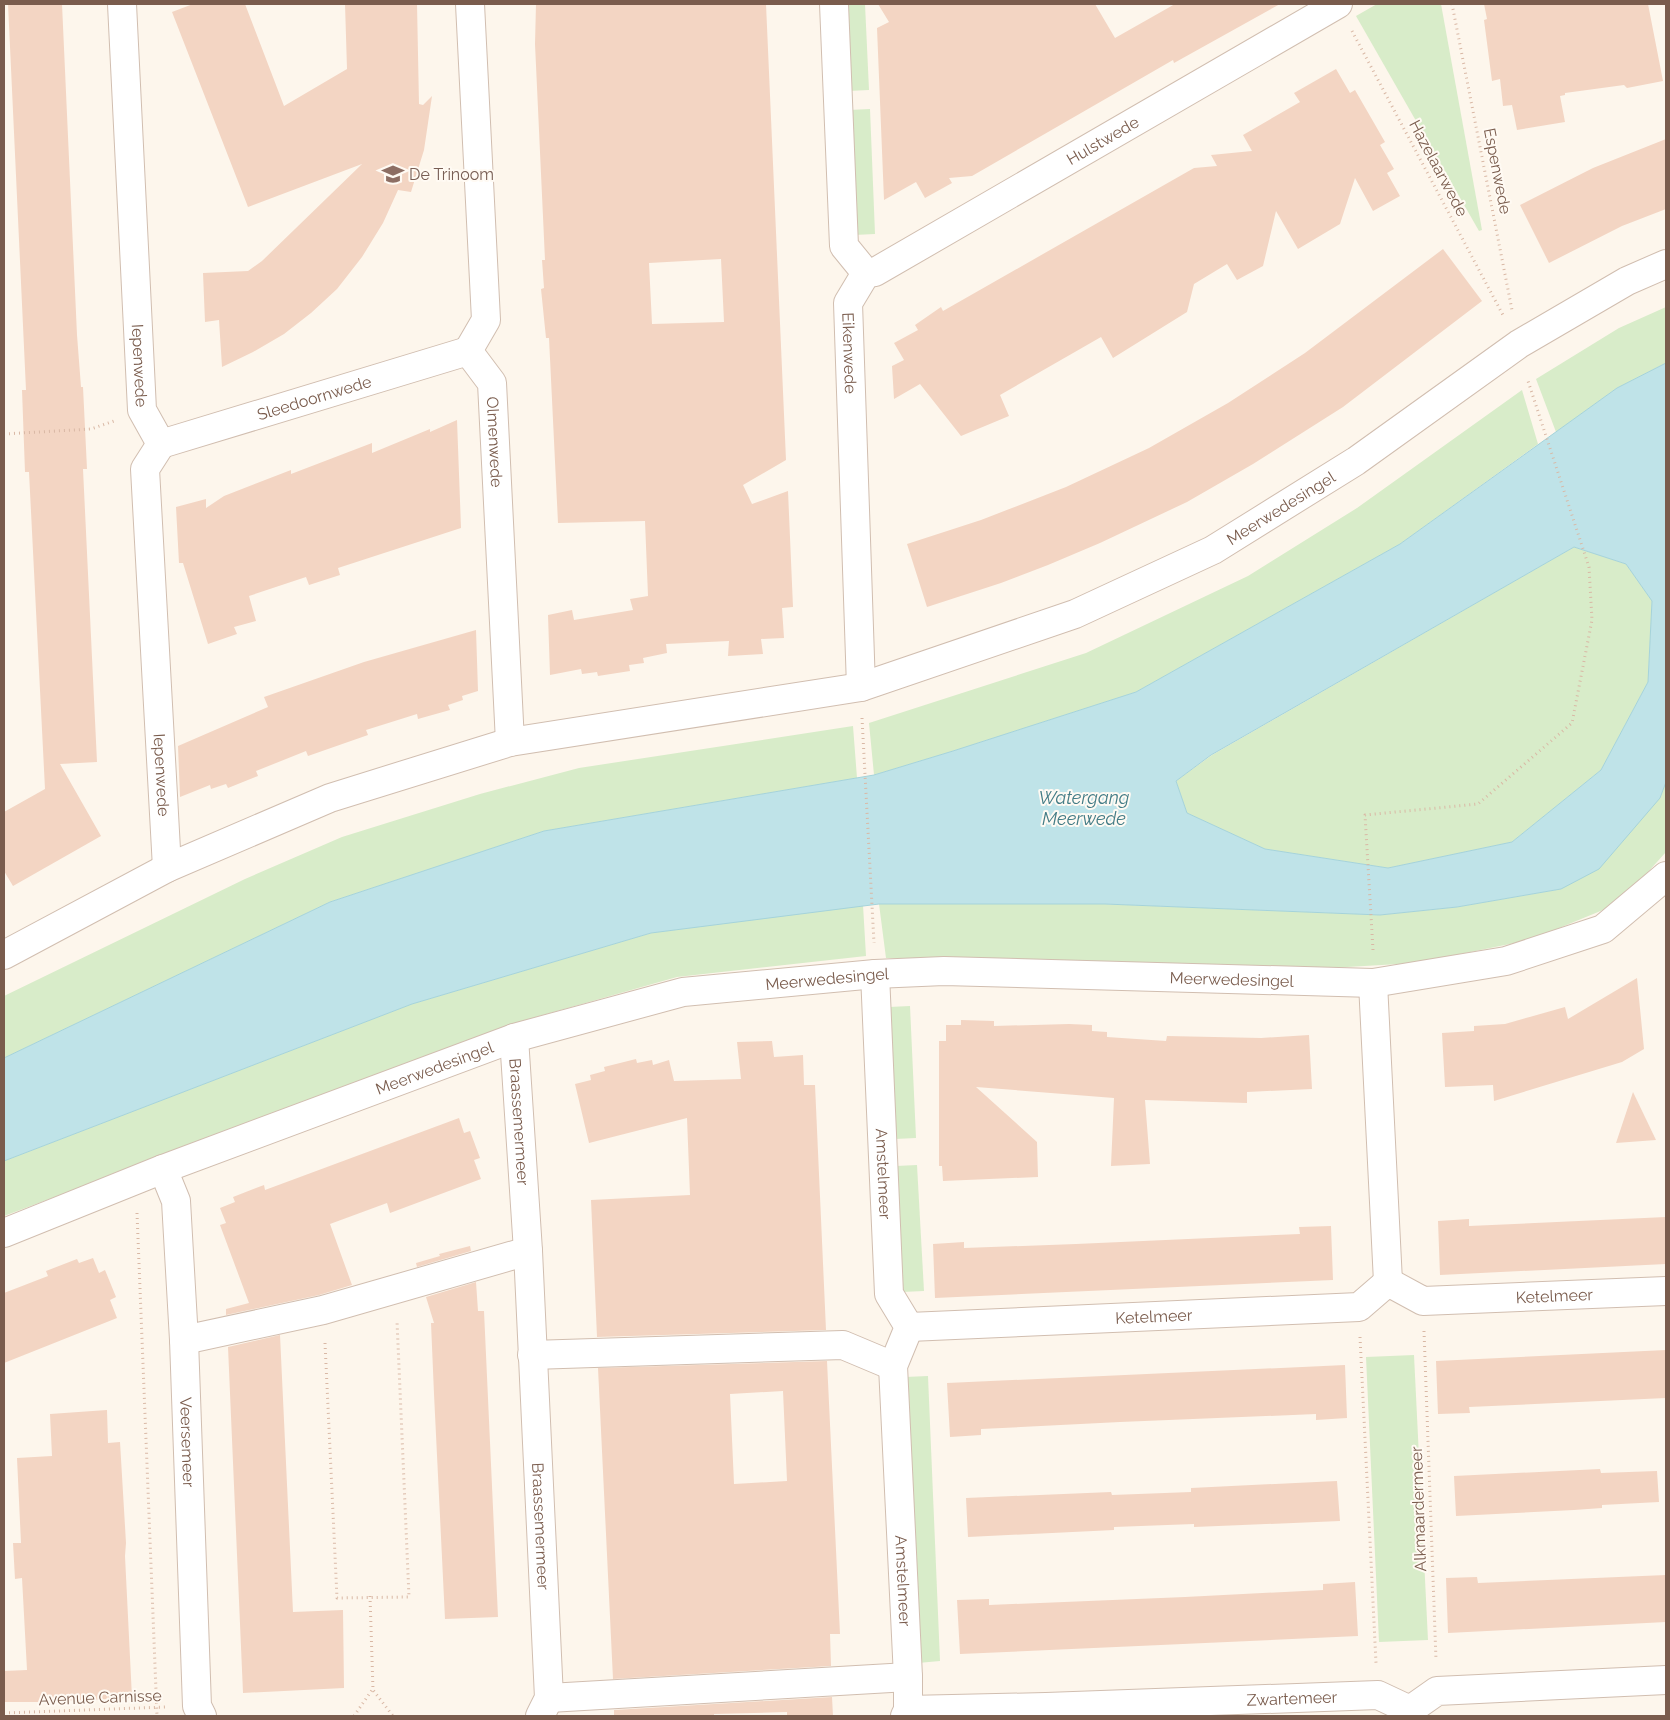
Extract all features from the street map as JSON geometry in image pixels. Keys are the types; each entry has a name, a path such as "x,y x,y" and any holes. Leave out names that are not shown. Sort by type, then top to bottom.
{"street":[{"name":"Iepenwede","path":"122,4 142,410 161,444 145,469 167,868"},
{"path":"468,351 486,320 470,4"},
{"path":"834,4 844,246 866,273"},
{"name":"Hulstwede","path":"866,273 875,272 1338,4"},
{"name":"Meerwedesingel","path":"4,955 167,868 330,798 510,742 861,687 1075,614 1213,550 1356,461 1519,344 1627,281 1666,264"},
{"name":"Eikenwede","path":"861,687 848,303 866,273"},
{"name":"Sleedoornwede","path":"161,444 468,351"},
{"name":"Olmenwede","path":"468,351 492,383 510,742"},
{"name":"Meerwedesingel","path":"4,1233 163,1169 514,1038 682,992 875,974 944,971 1373,983 1506,961 1602,929 1666,876"},
{"name":"Amstelmeer","path":"875,974 889,1294 909,1327 893,1366 908,1677 906,1713"},
{"path":"1373,983 1388,1282"},
{"name":"Braassemermeer","path":"514,1038 528,1251 544,1707 719,1688 908,1677"},
{"name":"Veersemeer","path":"163,1169 176,1200 200,1711"},
{"path":"184,1340 323,1310 528,1251"},
{"path":"1388,1282 1422,1301"},
{"path":"1359,1307 1388,1282"},
{"name":"Ketelmeer","path":"1422,1301 1666,1291"},
{"name":"Ketelmeer","path":"909,1327 1359,1307"},
{"path":"532,1355 843,1345 893,1366"},
{"path":"1437,1692 1666,1680"},
{"name":"Zwartemeer","path":"906,1713 1378,1695 1410,1710 1437,1692"}],"path":[{"name":"Espenwede","path":"1452,4 1519,344"},
{"name":"Hazelaarwede","path":"1352,30 1519,344"},
{"path":"1372,925 1365,815 1478,804 1572,723 1592,620 1589,568 1527,377"},
{"path":"4,434 91,430 142,410"},
{"path":"861,687 872,912"},
{"path":"135,1180 157,1716"},
{"path":"323,1310 337,1598 370,1596 409,1597 396,1289"},
{"name":"Alkmaardermeer","path":"1422,1301 1437,1692"},
{"path":"1359,1307 1378,1695"},
{"path":"370,1596 373,1690 393,1716"},
{"path":"354,1716 373,1690"},
{"name":"Avenue Carnisse","path":"4,1713 157,1708 200,1711"}],"green space":[{"path":"843,4 865,4 869,90 848,91"},
{"path":"1377,4 1441,4 1482,230 1479,231 1356,16"},
{"path":"870,109 875,234 854,235 849,110"},
{"path":"1666,307 1666,363 1617,388 1556,432 1536,379 1619,328"},
{"path":"1522,390 1538,444 1400,544 1136,692 874,775 869,723 1086,653 1248,576 1357,508"},
{"path":"1574,547 1626,564 1652,601 1648,682 1601,770 1512,842 1388,868 1265,849 1187,813 1176,781 1212,755"},
{"path":"853,726 857,778 544,831 330,902 4,1058 4,996 245,879 342,837 480,794 579,768"},
{"path":"1666,782 1666,852 1620,903 1530,940 1416,963 1260,972 886,958 879,904 1105,904 1380,915 1457,907 1561,889 1660,798"},
{"path":"863,905 866,956 677,977 522,1021 4,1216 4,1161 412,1004 651,933"},
{"path":"910,1006 916,1138 895,1139 889,1007"},
{"path":"917,1165 924,1291 902,1292 896,1166"},
{"path":"1414,1355 1428,1640 1379,1642 1366,1357"},
{"path":"928,1376 940,1661 918,1663 905,1377"}],"water":[{"name":"Watergang Meerwede","path":"1666,363 1666,782 1660,798 1599,869 1561,889 1457,907 1380,915 1105,904 879,904 651,933 412,1004 4,1161 4,1058 330,902 544,831 874,775 1136,692 1400,544 1617,388","holes":["1574,547 1626,564 1652,601 1648,682 1601,770 1512,842 1388,868 1265,849 1187,813 1176,781 1211,755"]}],"building":[{"path":"8,4 62,4 77,335 81,387 83,387 87,469 83,469 97,762 60,764 101,836 13,886 4,871 4,812 45,789 29,472 25,472 22,390 26,390"},
{"path":"193,4 245,4 284,106 347,69 345,4 417,4 419,104 423,105 432,96 424,150 411,192 398,190 383,223 362,257 337,289 311,313 284,334 222,367 219,320 205,322 203,273 248,271 262,261 362,164 248,207 172,12"},
{"path":"536,4 766,4 786,460 743,485 752,504 788,491 793,607 782,608 784,638 761,639 763,654 728,656 729,641 666,644 667,653 643,658 644,663 629,665 630,671 598,676 597,672 582,674 581,669 550,675 548,615 572,610 574,620 633,610 630,599 648,596 645,521 558,523 549,338 546,338 541,289 544,288 542,260 545,260 535,44","holes":["721,259 724,322 652,324 649,263"]},
{"path":"878,4 1095,4 1115,38 1175,4 1280,4 1174,63 1173,60 972,176 949,178 952,183 925,198 916,182 884,200 877,28 889,22"},
{"path":"1484,4 1648,4 1663,81 1627,88 1624,85 1565,93 1565,95 1560,96 1565,122 1517,130 1512,105 1503,106 1500,79 1492,81 1484,20 1487,19"},
{"path":"1336,69 1350,93 1355,90 1385,142 1380,145 1394,169 1387,173 1400,196 1373,211 1355,178 1340,224 1298,249 1276,211 1263,266 1237,280 1227,264 1194,284 1187,312 1113,358 1101,337 1000,395 1009,416 961,436 920,384 894,399 892,366 904,360 894,343 918,330 915,325 941,307 943,311 1194,168 1217,166 1211,155 1252,151 1243,135 1300,102 1294,93"},
{"path":"1666,139 1666,209 1622,226 1549,263 1520,205 1593,168"},
{"path":"1443,249 1482,301 1343,407 1253,464 1187,502 1048,565 1001,583 927,607 907,544 981,520 1066,487 1149,448 1228,403 1305,353"},
{"path":"457,420 461,528 338,568 340,575 309,585 306,577 249,596 256,621 234,627 237,634 208,644 183,563 179,563 176,507 206,499 206,508 224,496 291,470 291,474 372,443 372,453"},
{"path":"476,630 478,691 462,696 463,700 448,705 450,710 418,719 417,714 366,730 368,735 308,756 306,751 256,771 258,776 228,788 226,784 211,789 210,785 180,797 178,746 268,707 264,697 364,662"},
{"path":"1637,978 1644,1049 1622,1062 1494,1101 1493,1085 1445,1087 1442,1033 1474,1031 1474,1026 1505,1024 1565,1007 1568,1019"},
{"path":"961,1020 994,1021 994,1026 1092,1025 1092,1031 1107,1032 1107,1037 1166,1041 1167,1036 1261,1038 1309,1035 1312,1089 1247,1092 1247,1103 1145,1100 1150,1164 1111,1166 1114,1098 976,1087 1037,1142 1038,1177 943,1181 942,1166 939,1166 939,1041 946,1041 946,1025 961,1025"},
{"path":"772,1041 774,1057 803,1055 804,1085 815,1085 826,1330 597,1337 591,1200 690,1195 687,1118 589,1143 575,1084 591,1080 590,1075 605,1071 604,1067 636,1059 637,1063 652,1060 653,1065 669,1060 674,1081 741,1079 737,1042"},
{"path":"1633,1092 1656,1140 1616,1143"},
{"path":"459,1118 464,1133 470,1131 480,1158 474,1160 481,1179 390,1213 387,1203 330,1224 352,1285 319,1295 226,1315 226,1309 249,1303 220,1225 226,1223 220,1208 235,1202 233,1197 264,1185 265,1190"},
{"path":"1666,1217 1666,1264 1440,1275 1438,1221 1469,1219 1469,1226"},
{"path":"1331,1226 1333,1280 935,1298 933,1244 964,1242 964,1248 1300,1234 1299,1227"},
{"path":"470,1246 471,1251 417,1267 416,1263 440,1256 439,1254"},
{"path":"93,1258 99,1273 105,1270 116,1297 110,1300 117,1318 4,1363 4,1293 48,1276 46,1271 77,1259 79,1263"},
{"path":"476,1282 478,1311 484,1311 498,1617 445,1619 431,1323 434,1323 426,1297"},
{"path":"280,1335 293,1612 343,1610 344,1688 243,1693 228,1347"},
{"path":"1666,1350 1666,1398 1469,1407 1470,1413 1438,1414 1436,1361"},
{"path":"827,1361 840,1634 830,1634 831,1666 613,1679 598,1368","holes":["783,1391 787,1481 734,1484 730,1394"]},
{"path":"1345,1365 1347,1418 1316,1420 1316,1414 1120,1422 981,1429 981,1435 950,1437 947,1383"},
{"path":"107,1410 108,1443 120,1442 132,1698 4,1702 4,1671 27,1670 22,1578 15,1579 13,1543 21,1543 17,1458 52,1456 50,1414"},
{"path":"1600,1469 1601,1473 1657,1471 1659,1502 1602,1505 1602,1508 1574,1510 1456,1516 1454,1476"},
{"path":"1337,1481 1340,1521 1194,1527 1194,1524 1114,1527 1114,1530 968,1537 966,1498 1111,1492 1112,1495 1191,1492 1191,1488"},
{"path":"1666,1575 1666,1622 1448,1633 1446,1578 1477,1577 1478,1583"},
{"path":"1355,1582 1358,1636 960,1654 957,1600 989,1599 989,1605 1185,1597 1323,1590 1323,1584"},
{"path":"832,1697 833,1716 787,1716 787,1712 714,1714 714,1716 614,1716 614,1710"}],"place":[{"name":"De Trinoom","path":"393,174"}]}
